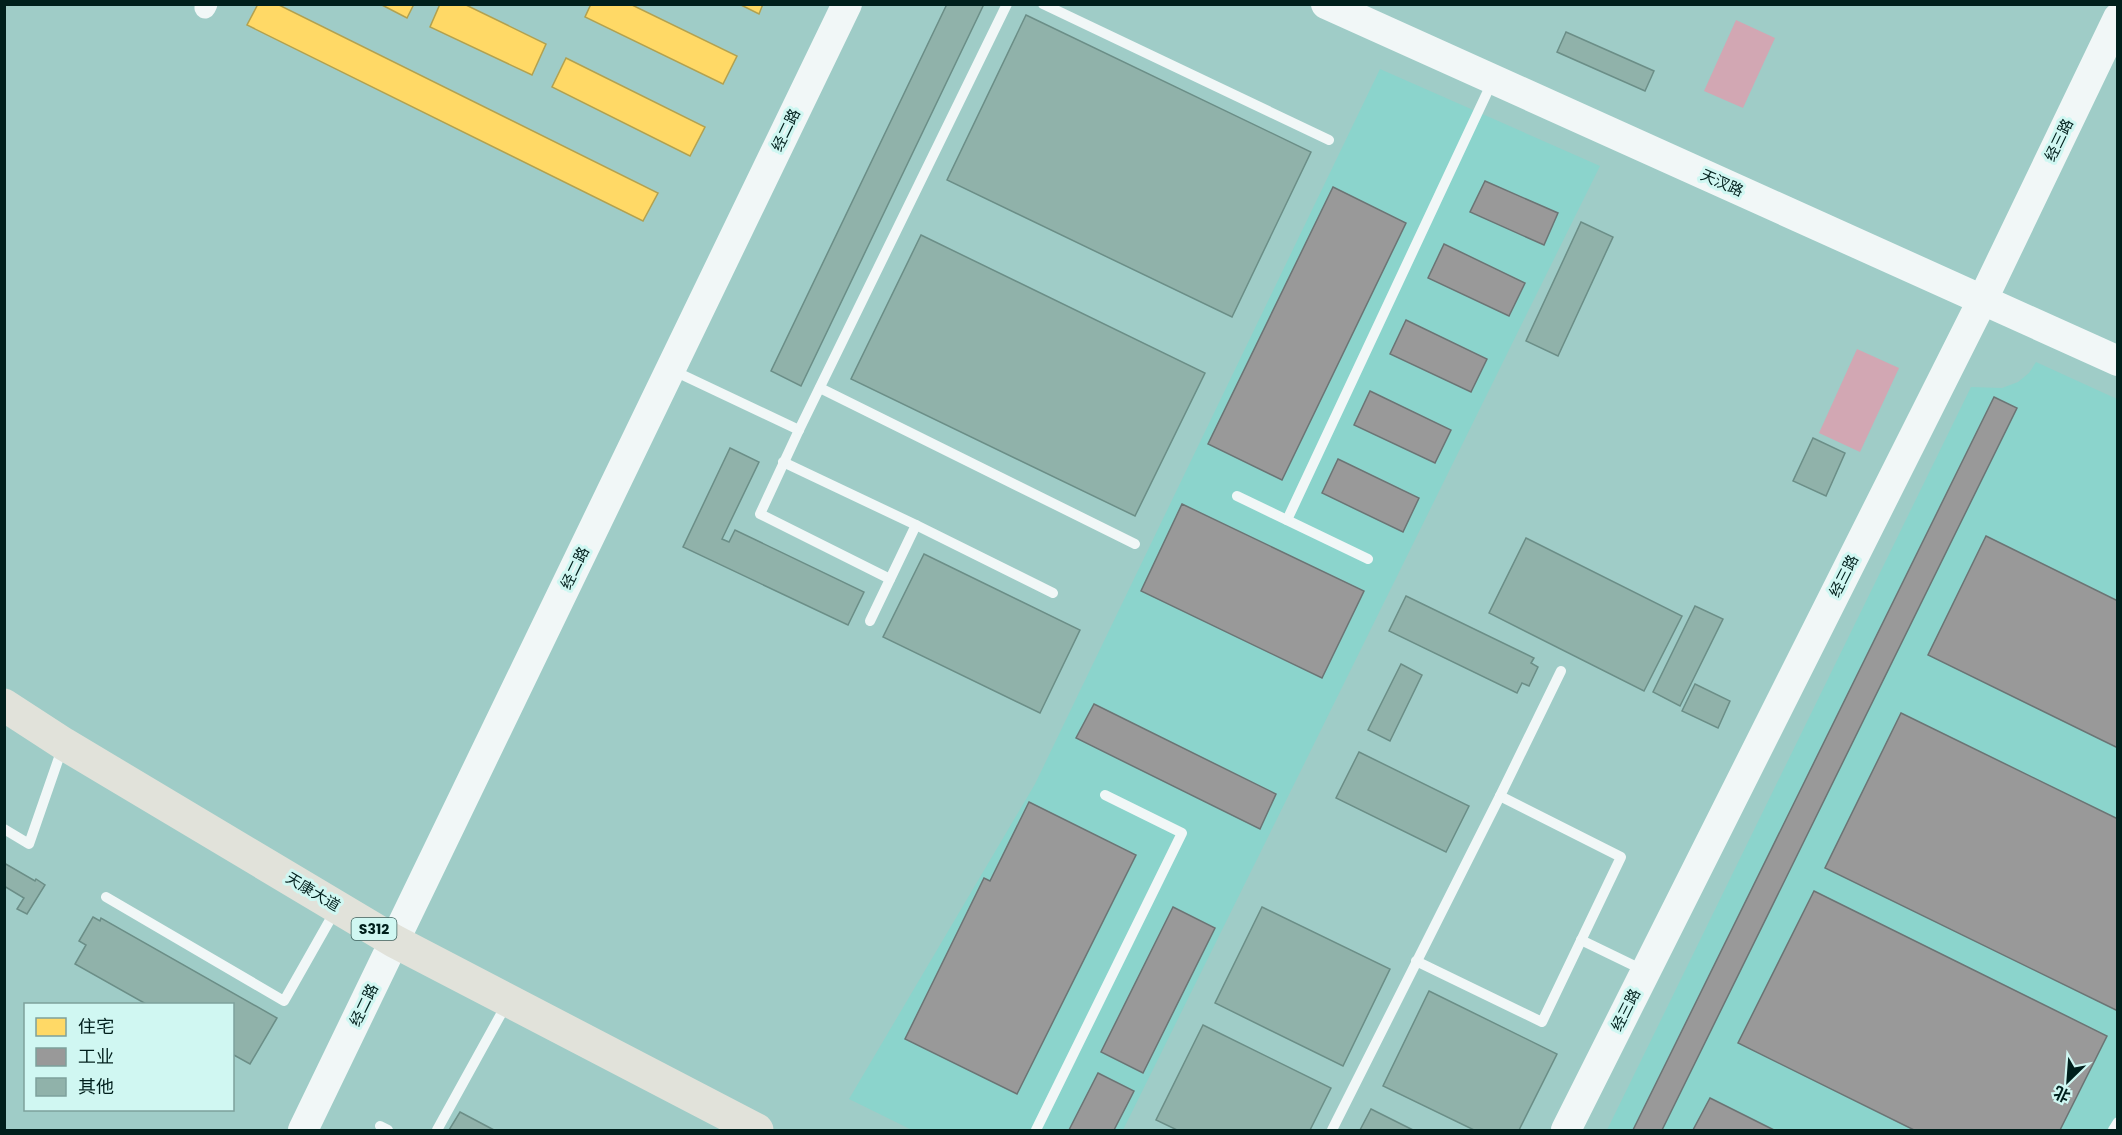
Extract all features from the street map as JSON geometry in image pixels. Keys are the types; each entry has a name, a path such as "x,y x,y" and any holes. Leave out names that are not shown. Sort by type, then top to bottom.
{"main road":[{"name":"天康大道","path":"4,705 61,753"},
{"name":"天康大道","path":"4,728 61,753 399,954 503,1009 715,1131"},
{"name":"天康大道","path":"503,1009 757,1131"}],"street":[{"name":"经二路","path":"680,373 847,4"},
{"name":"经二路","path":"303,1131 399,954 680,373 868,4"},
{"name":"天汊路","path":"1326,4 2118,361"},
{"name":"经三路","path":"1566,1131 1982,301 2118,18"},
{"name":"经二路","path":"324,1131 399,954"}],"lane":[{"path":"890,579 760,514 783,462 1008,4"},
{"path":"1043,4 1329,140"},
{"path":"1287,520 1493,80"},
{"path":"680,373 799,430"},
{"path":"820,388 1135,544"},
{"path":"783,462 1053,593"},
{"path":"1237,496 1368,559"},
{"path":"870,621 916,525"},
{"path":"1332,1131 1561,671"},
{"path":"4,829 28,844 61,753"},
{"path":"1036,1131 1182,833 1105,795"},
{"path":"1416,961 1542,1022 1621,857 1500,796"},
{"path":"106,897 284,1001 333,915"},
{"path":"1581,940 1646,971"},
{"path":"437,1131 503,1009"},
{"path":"2113,1131 2118,1122"}],"shaded area":[{"path":"1736,20 1775,38 1743,108 1704,91"},
{"path":"1380,69 1600,166 1123,1130 912,1130 849,1099 1035,784"},
{"path":"1857,349 1899,368 1860,452 1819,433"},
{"path":"2036,362 2117,399 2117,1130 1607,1130 1971,387 2002,388 2018,382 2029,373"}],"building: 住宅":[{"path":"258,4 277,4 658,193 643,221 247,25"},
{"path":"380,4 414,4 407,18"},
{"path":"440,4 464,4 546,44 532,75 430,27"},
{"path":"591,4 630,4 737,56 723,84 585,17"},
{"path":"739,4 763,4 759,14"},
{"path":"566,58 705,127 690,156 552,87"}],"building: 工业":[{"path":"1485,181 1558,213 1544,245 1470,212"},
{"path":"1333,187 1406,223 1282,480 1208,444"},
{"path":"1444,244 1525,283 1509,316 1428,278"},
{"path":"1406,320 1487,359 1471,392 1390,354"},
{"path":"1370,391 1451,430 1435,463 1354,425"},
{"path":"1994,397 2017,408 1662,1130 1633,1130"},
{"path":"1338,459 1419,498 1403,532 1322,493"},
{"path":"1182,504 1364,591 1322,678 1141,591"},
{"path":"1986,536 2118,601 2118,748 1928,655"},
{"path":"1094,704 1276,794 1260,829 1076,738"},
{"path":"1901,713 2118,819 2118,1011 1825,868"},
{"path":"1029,802 1136,855 1017,1094 905,1039 984,878 990,881"},
{"path":"1814,891 2107,1036 2060,1130 1914,1130 1738,1043"},
{"path":"1173,907 1215,928 1143,1073 1101,1052"},
{"path":"1098,1073 1134,1091 1114,1130 1069,1130"},
{"path":"1710,1098 1774,1130 1693,1130"}],"building: 其他":[{"path":"947,4 984,4 801,386 771,371"},
{"path":"1026,15 1311,152 1232,317 947,180"},
{"path":"1566,32 1654,71 1645,91 1557,52"},
{"path":"1581,222 1613,237 1558,356 1526,341"},
{"path":"921,235 1205,373 1135,516 851,379"},
{"path":"1813,438 1845,453 1826,496 1793,481"},
{"path":"730,448 759,462 722,539 729,542 735,530 864,592 848,625 683,547"},
{"path":"1526,538 1682,616 1644,691 1489,613"},
{"path":"924,554 1080,630 1040,713 883,637"},
{"path":"1406,596 1534,658 1531,663 1538,667 1529,686 1522,683 1517,693 1389,631"},
{"path":"1695,606 1723,619 1680,706 1653,692"},
{"path":"1401,664 1422,675 1390,741 1368,730"},
{"path":"1695,684 1730,701 1718,728 1682,711"},
{"path":"1359,752 1469,806 1446,852 1336,798"},
{"path":"4,863 45,885 27,914 17,909 24,898 4,886"},
{"path":"1262,907 1390,969 1343,1066 1215,1003"},
{"path":"93,917 100,921 101,918 277,1018 250,1064 234,1055 234,1003 144,1003 75,964 86,945 79,941"},
{"path":"1429,991 1557,1054 1519,1130 1474,1130 1383,1086"},
{"path":"1203,1025 1331,1088 1310,1130 1177,1130 1156,1120"},
{"path":"1371,1109 1413,1130 1360,1130"},
{"path":"460,1112 494,1130 449,1130"}]}
